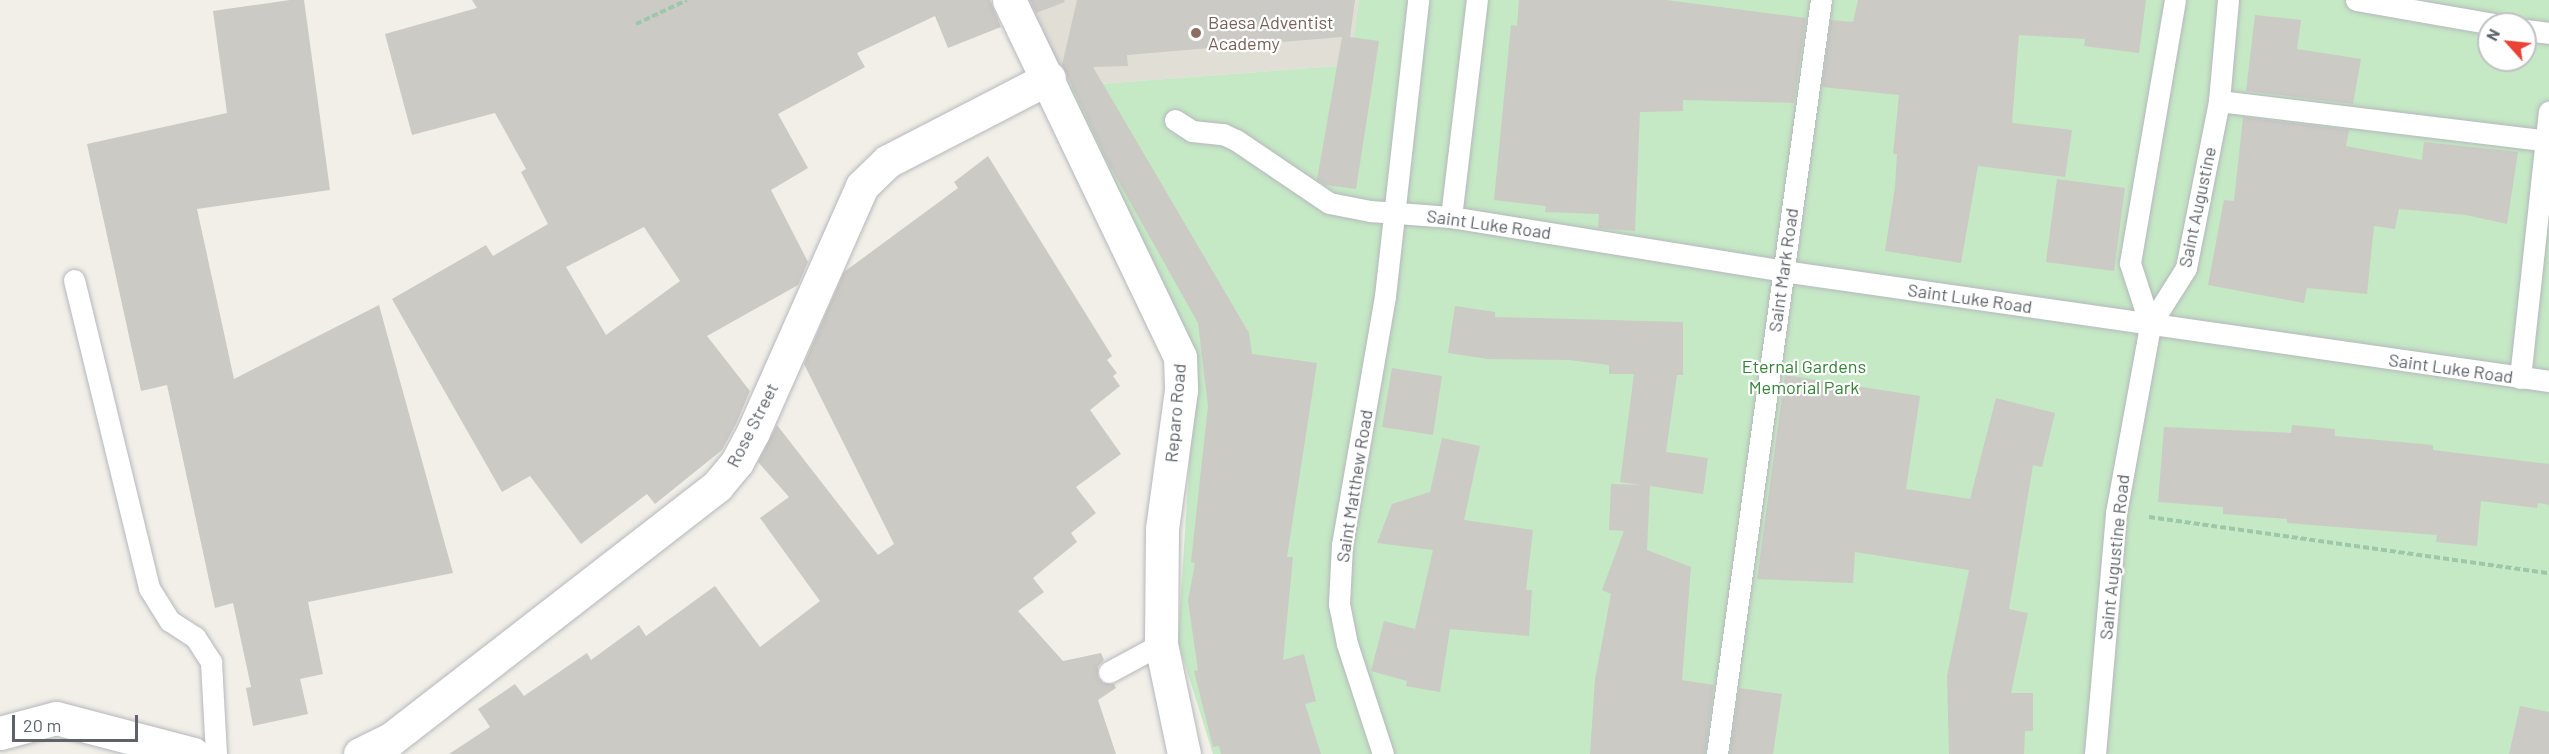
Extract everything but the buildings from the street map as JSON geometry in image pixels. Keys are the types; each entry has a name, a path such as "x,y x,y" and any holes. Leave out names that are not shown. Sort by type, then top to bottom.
{"street":[{"name":"Reparo Road","path":"1009,0 1049,78 1180,357 1180,390 1162,530 1161,644 1185,754"},
{"name":"Rose Street","path":"360,754 391,739 717,486 737,462 753,432 861,186 888,161 1049,78"},
{"path":"0,733 56,718 193,754"}],"lane":[{"name":"Saint Matthew Road","path":"1383,754 1347,644 1339,604 1342,545 1384,296 1391,212 1418,0"},
{"path":"1451,217 1478,0"},
{"name":"Saint Mark Road","path":"1717,754 1821,0"},
{"path":"2150,325 2130,264 2175,0"},
{"name":"Saint Augustine","path":"2150,325 2186,268 2219,101 2228,0"},
{"path":"2356,0 2477,21"},
{"path":"2219,101 2548,141"},
{"path":"2520,378 2548,141 2549,112"},
{"name":"Saint Luke Road","path":"1175,120 1192,130 1222,134 1236,141 1329,203 1391,212 1451,217 1783,271 2549,381"},
{"path":"74,280 149,588 170,621 195,637 212,662 216,754"},
{"name":"Saint Augustine Road","path":"2096,754 2116,513 2150,325"},
{"path":"1109,672 1161,644"}],"path":[{"path":"636,24 687,0"},
{"path":"2116,513 2549,573"}],"shaded area":[{"name":"Baesa Adventist Academy","path":"1023,0 1359,0 1350,65 1059,87"}],"green space":[{"name":"Eternal Gardens Memorial Park","path":"1359,0 2549,0 2549,754 1213,754 1178,642 1196,359 1059,87 1350,65"}],"place":[{"name":"Baesa Adventist Academy","path":"1196,33"}]}
